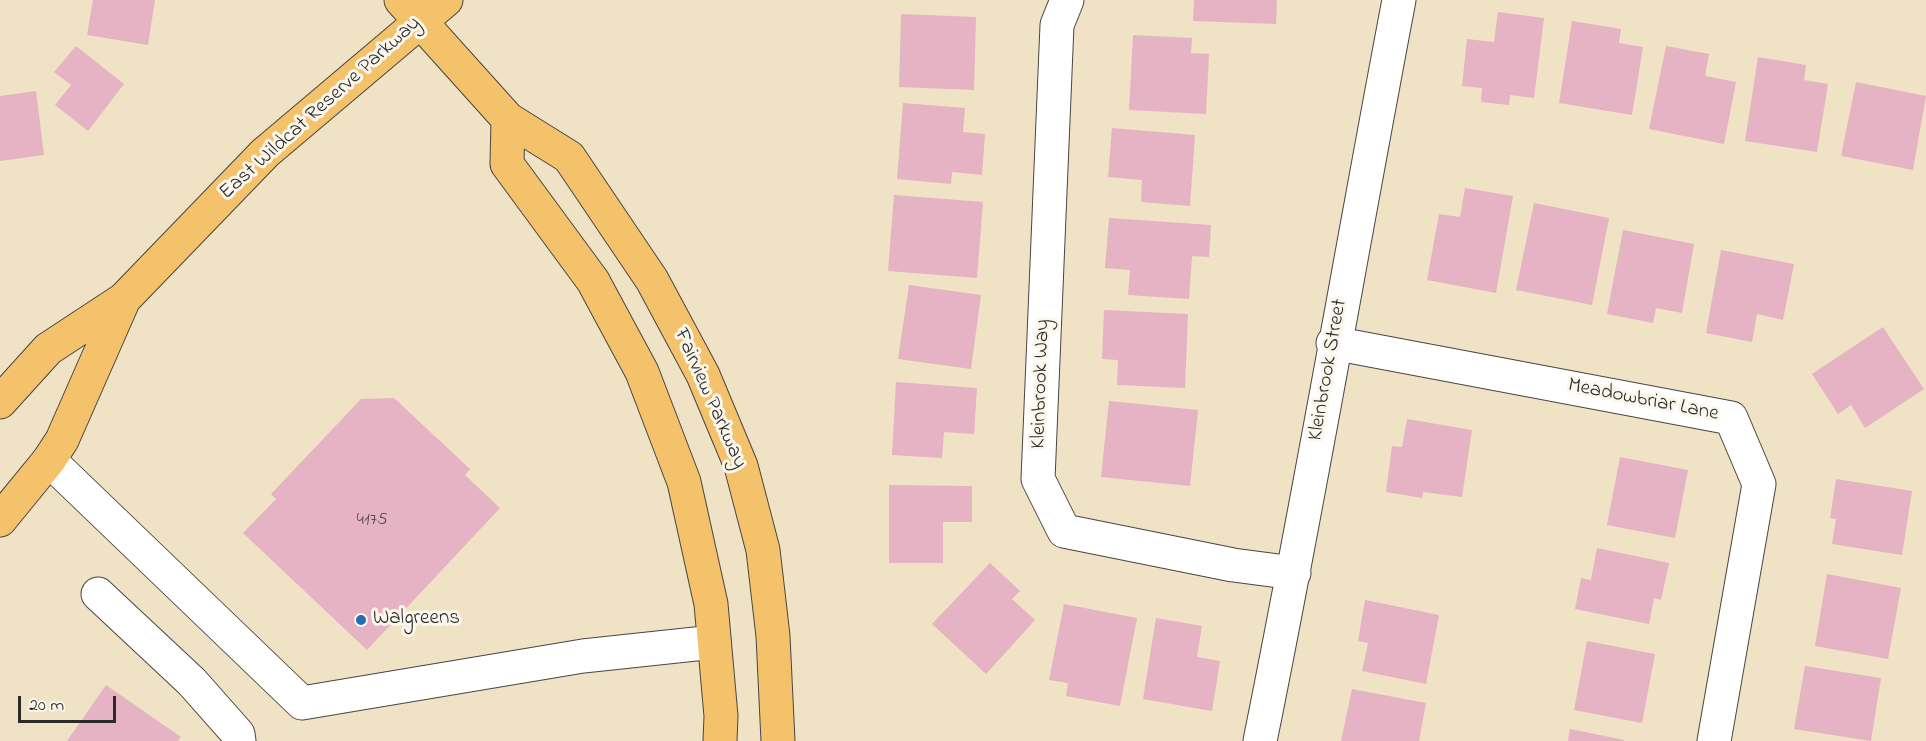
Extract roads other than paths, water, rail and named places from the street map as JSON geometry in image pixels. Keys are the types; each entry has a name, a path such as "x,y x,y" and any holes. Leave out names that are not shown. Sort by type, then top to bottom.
{"main road":[{"name":"East Wildcat Reserve Parkway","path":"0,402 48,349 124,299 265,153 410,11 446,0"},
{"name":"Fairview Parkway","path":"410,11 508,119 569,157 652,280 703,375 741,466 763,550 773,636 778,741"},
{"path":"508,119 507,164 593,281 642,372 684,482 711,604 721,716 720,741"},
{"name":"East Wildcat Reserve Parkway","path":"0,520 50,460 62,440 124,299"}],"street":[{"name":"Kleinbrook Way","path":"1066,0 1057,25 1038,479 1064,531 1233,565 1294,573"},
{"name":"Kleinbrook Street","path":"1260,741 1294,573 1334,343 1399,0"},
{"name":"Meadowbriar Lane","path":"1334,343 1731,418 1759,484 1714,741"},
{"path":"50,460 302,703 583,656 714,642"},
{"path":"98,594 192,682 238,734 239,741"}],"place":[{"name":"Walgreens","path":"361,620"}]}
